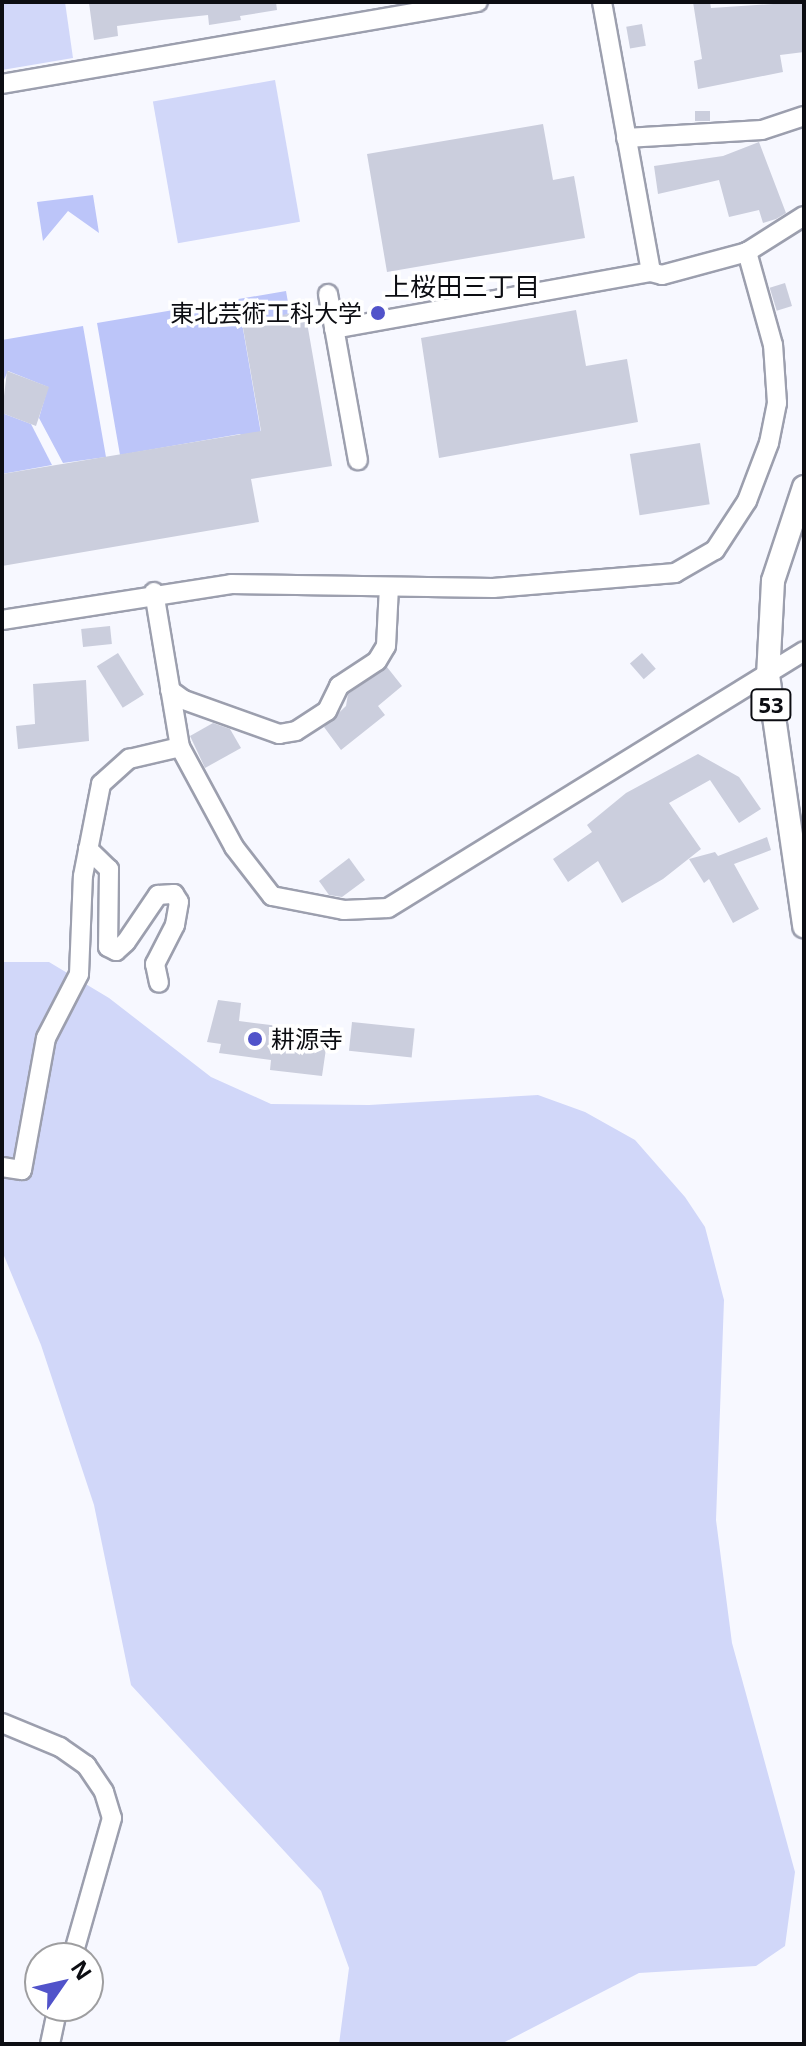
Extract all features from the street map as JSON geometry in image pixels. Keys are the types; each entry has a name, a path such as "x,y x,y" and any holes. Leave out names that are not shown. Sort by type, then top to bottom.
{"main road":[{"name":"53","path":"804,487 773,581 768,675 804,926"}],"street":[{"path":"2,84 478,2"},
{"path":"602,2 651,272"},
{"path":"626,138 762,130 804,116"},
{"path":"334,329 651,272 662,275 747,252 804,216"},
{"path":"2,620 154,592 231,584 389,587 637,580 675,573 715,550 747,501 777,403 773,345 747,252"},
{"path":"328,294 358,460"},
{"path":"170,690 184,700 279,734 296,731 327,711 339,686 377,661 386,646 389,587"},
{"path":"154,592 180,747 234,847 272,896 344,910 388,908 804,651"},
{"path":"2,1167 22,1170 46,1038 79,974 88,849 101,784 129,759 180,747"},
{"path":"88,849 109,869 108,947 120,948 158,895 174,894 179,902 175,925 155,964 159,983"},
{"path":"2,1723 60,1747 86,1765 104,1792 112,1818 77,1942"},
{"path":"50,2044 55,2022"}],"shaded area":[{"path":"2,2 65,2 73,58 2,70"},
{"path":"275,80 300,222 178,243 153,102"},
{"path":"93,195 99,233 68,211 43,241 37,202"},
{"path":"286,291 290,314 242,323 265,457 240,434 120,455 97,323"},
{"path":"83,326 106,457 63,463 39,418 48,387 8,371 2,384 2,340"},
{"path":"2,413 31,424 52,465 2,474"},
{"path":"2,962 49,962 109,998 211,1077 271,1104 369,1105 538,1095 585,1112 635,1140 685,1197 705,1227 724,1300 716,1520 732,1643 795,1872 785,1946 756,1966 639,1973 501,2044 339,2044 349,1968 321,1891 131,1685 94,1505 41,1345 2,1251"}],"building":[{"path":"276,2 277,10 240,16 241,20 209,25 208,15 117,26 118,36 94,40 89,3"},
{"path":"693,2 710,2 711,8 804,2 804,52 780,55 783,72 698,89 694,61 702,59"},
{"path":"642,24 646,46 630,48 626,27"},
{"path":"695,111 710,111 710,121 695,121"},
{"path":"543,124 553,180 574,176 585,238 387,272 367,154"},
{"path":"759,142 786,213 776,219 763,223 759,210 729,217 719,180 658,194 654,166 723,156"},
{"path":"785,283 792,306 777,311 770,288"},
{"path":"576,310 586,366 627,359 638,422 439,458 421,338"},
{"path":"305,311 332,466 251,479 259,522 2,566 2,474 261,431 242,322"},
{"path":"7,371 49,387 36,426 2,413"},
{"path":"700,443 710,504 640,515 630,454"},
{"path":"110,626 112,644 83,647 81,629"},
{"path":"118,653 144,695 123,708 97,666"},
{"path":"642,653 656,669 644,679 630,663"},
{"path":"387,667 402,686 378,706 385,715 341,750 324,727 346,706 348,694"},
{"path":"86,680 89,741 18,749 16,726 35,724 33,684"},
{"path":"213,723 230,729 241,748 205,768 190,736"},
{"path":"698,754 739,777 761,809 739,823 710,780 669,803 701,849 663,879 622,903 598,861 568,882 553,859 592,832 587,825 626,793"},
{"path":"767,837 771,850 734,864 759,909 733,923 709,879 704,883 689,859 715,852 718,856"},
{"path":"349,858 365,880 342,897 329,895 319,881"},
{"name":"耕源寺","path":"218,1000 241,1003 239,1021 279,1026 277,1036 327,1042 322,1076 270,1070 271,1060 219,1053 221,1044 207,1042"},
{"path":"352,1022 415,1029 412,1057 349,1051"}],"place":[{"name":"東北芸術工科大学","path":"378,313"},
{"name":"耕源寺","path":"255,1039"}],"district":[{"name":"上桜田三丁目","path":"462,287"}]}
